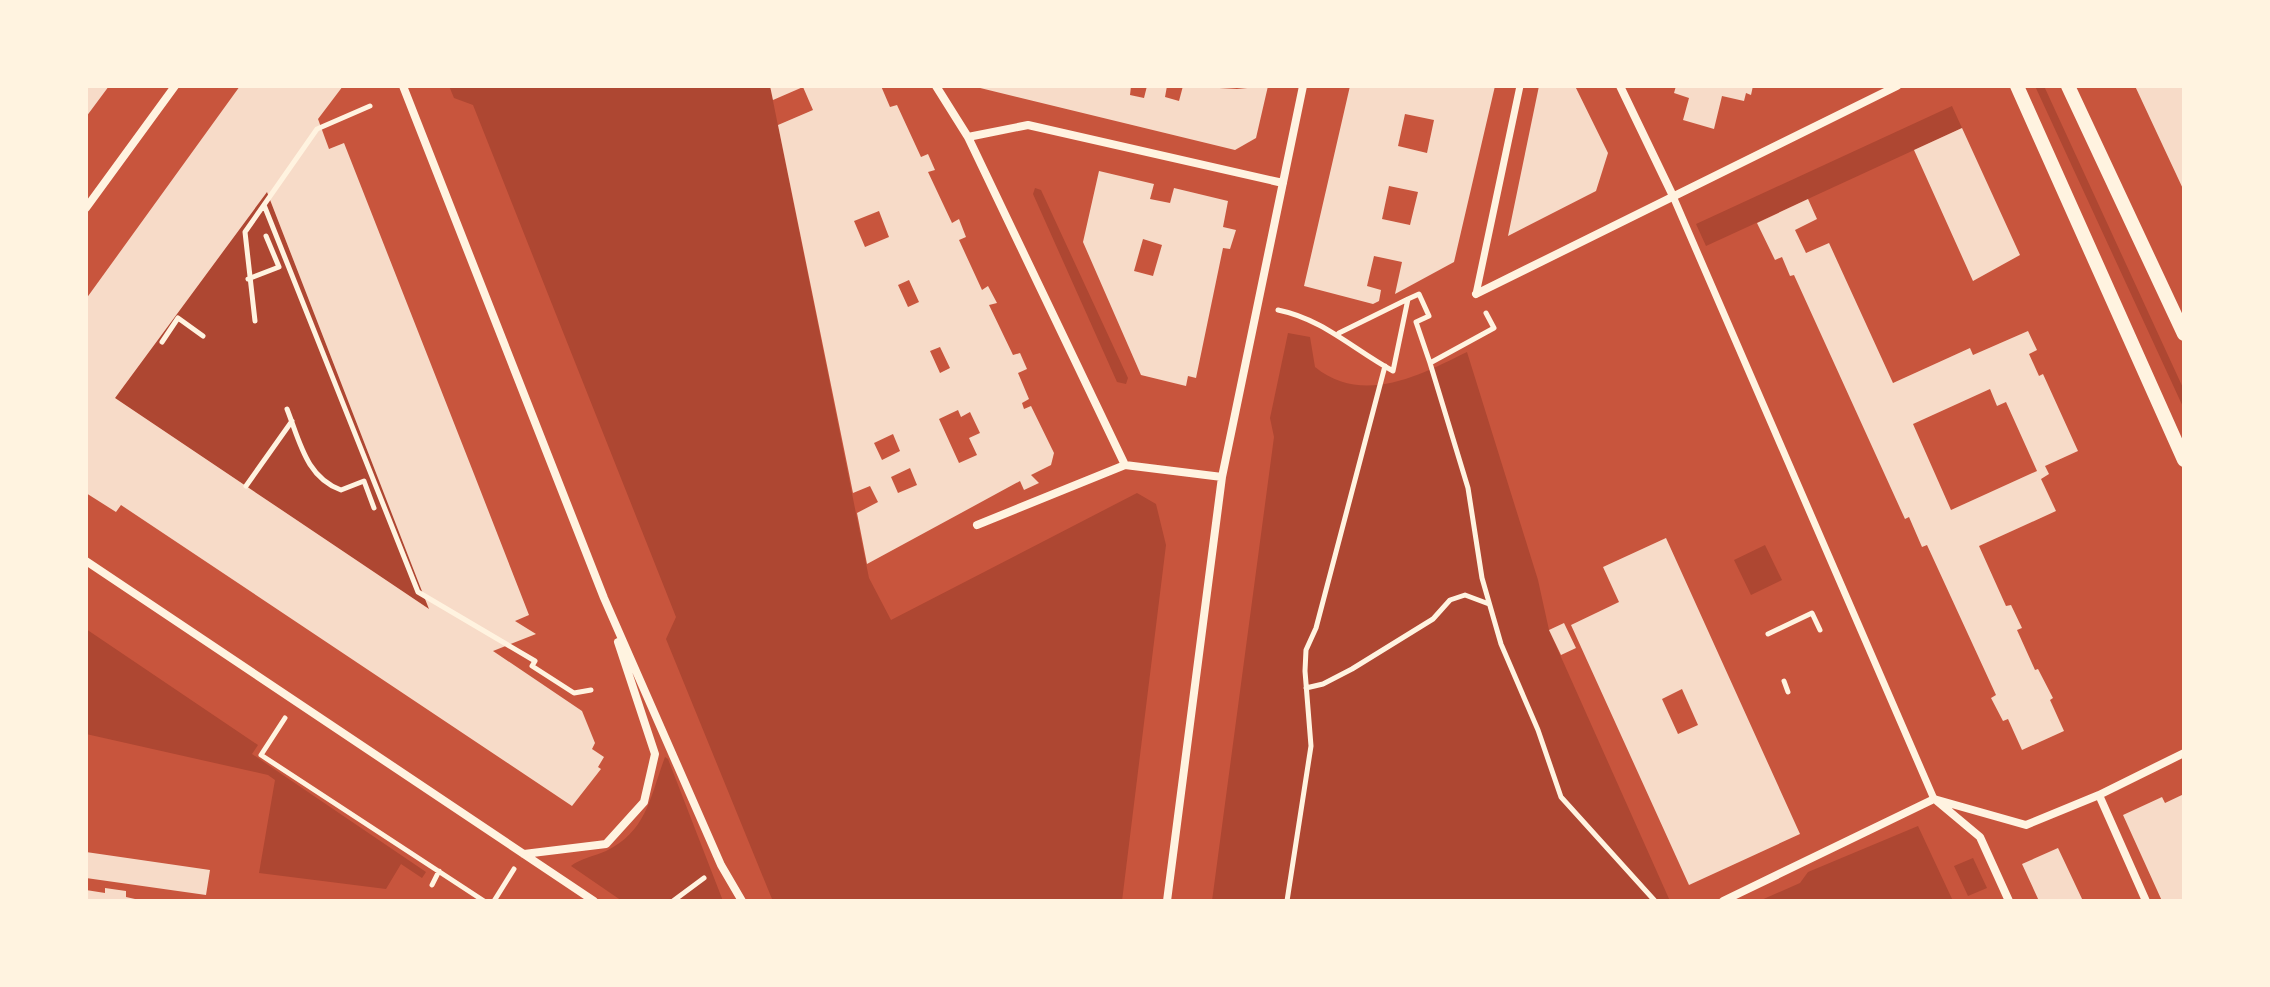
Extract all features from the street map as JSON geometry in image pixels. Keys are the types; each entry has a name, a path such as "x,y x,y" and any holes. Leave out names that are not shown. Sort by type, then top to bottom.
{"street":[{"path":"86,208 175,86"},
{"path":"403,86 604,598 721,865 742,901"},
{"path":"936,86 968,137 1125,465"},
{"path":"1167,901 1222,477 1303,86"},
{"path":"1476,294 1520,86"},
{"path":"1620,86 1672,194 1934,799 1980,837 2009,901"},
{"path":"1476,294 1672,194 1897,86"},
{"path":"2017,86 2184,460"},
{"path":"2068,86 2184,334"},
{"path":"968,137 1028,125 1283,183"},
{"path":"977,525 1125,465 1222,477"},
{"path":"86,561 594,901"},
{"path":"523,854 606,844 644,802 655,754 604,598"},
{"path":"1723,901 1934,799 2026,825 2099,795 2184,753"},
{"path":"2099,795 2146,901"}],"path":[{"path":"255,321 247,279 245,232 317,129 370,106"},
{"path":"264,205 418,592 535,661 532,666 574,693 591,690"},
{"path":"247,279 279,267 266,236"},
{"path":"1338,334 1419,294 1429,316 1416,322 1468,488 1490,605 1501,644 1538,730 1561,797 1655,901"},
{"path":"1430,363 1494,328 1476,294"},
{"path":"1257,306 1298,314 1338,334 1393,371 1408,299"},
{"path":"162,342 178,318 203,336"},
{"path":"1287,901 1311,746 1306,650 1316,628 1385,366"},
{"path":"287,409 312,473 325,484 341,490 364,481 374,508"},
{"path":"246,486 292,421"},
{"path":"1306,688 1323,684 1352,669 1433,619 1450,600 1465,595 1490,605"},
{"path":"1768,634 1812,613 1820,630"},
{"path":"1784,681 1788,692"},
{"path":"294,703 261,755 484,901"},
{"path":"494,901 523,854"},
{"path":"673,901 721,865"},
{"path":"432,885 439,871"}],"shaded area":[{"path":"449,86 770,86 869,578 891,620 1137,493 1156,504 1166,545 1122,901 772,899 666,639 676,617 473,105 454,98"},
{"path":"2035,86 2044,86 2184,390 2184,409"},
{"path":"1952,106 1962,128 1706,246 1696,224"},
{"path":"1035,188 1041,190 1128,378 1126,384 1117,382 1033,194"},
{"path":"267,192 418,581 429,609 115,398"},
{"path":"1288,333 1310,337 1315,367 1333,378 1352,384 1391,383 1430,370 1467,352 1538,580 1549,630 1670,901 1212,901 1274,437 1270,418"},
{"path":"1765,545 1782,580 1751,595 1734,560"},
{"path":"86,629 258,745 252,754 426,872 422,878 401,864 386,889 259,873 275,780 268,775 86,734"},
{"path":"665,757 723,901 622,901 571,866 606,851 630,834 651,799"},
{"path":"1918,826 1953,901 1759,901 1800,883 1808,872"},
{"path":"1973,858 1987,888 1968,896 1954,866"}],"building":[{"path":"86,86 109,86 86,117"},
{"path":"240,86 343,86 318,119 329,149 344,143 529,615 515,621 536,634 493,651 582,711 595,743 592,749 604,757 598,767 601,769 572,806 121,505 116,512 86,493 86,299","holes":["267,192 429,609 115,398"]},
{"path":"770,86 881,86 890,107 897,105 921,157 928,154 935,170 928,172 952,223 959,219 966,237 959,240 982,290 988,286 997,303 989,305 1013,355 1020,353 1027,369 1018,373 1029,399 1022,403 1024,409 1031,406 1054,453 1051,465 1031,475 1039,483 1024,490 1020,481 867,564 857,513 878,502 870,486 853,493 778,125 813,110 803,87 773,100","holes":["879,211 889,237 865,247 854,221","909,280 919,302 908,307 898,285","940,347 950,368 940,373 930,351","958,410 961,417 970,412 980,433 969,438 977,455 959,463 939,419","893,434 900,451 882,460 874,443","910,468 917,485 898,493 891,477"]},
{"path":"972,86 1131,86 1130,95 1144,98 1147,86 1167,86 1165,97 1179,101 1183,86 1237,89 1268,86 1256,138 1235,150"},
{"path":"1350,86 1495,86 1454,262 1395,294 1402,262 1374,256 1367,286 1381,290 1379,301 1373,304 1304,286","holes":["1405,114 1434,120 1427,153 1398,146","1389,186 1418,192 1410,225 1382,219"]},
{"path":"1539,86 1575,86 1608,153 1596,191 1508,236"},
{"path":"1676,86 1753,86 1751,95 1746,93 1744,101 1722,96 1714,129 1683,120 1689,98 1674,93"},
{"path":"2135,86 2181,86 2184,92 2184,191"},
{"path":"1962,128 2020,255 1973,281 1914,150"},
{"path":"1099,171 1154,184 1150,199 1170,203 1174,188 1228,201 1223,227 1236,230 1230,249 1223,248 1196,378 1188,376 1186,386 1141,375 1083,242","holes":["1143,239 1162,245 1153,276 1134,271"]},
{"path":"1808,199 1817,219 1795,230 1806,253 1829,243 1893,383 1970,348 1973,355 2028,331 2037,350 2029,354 2039,376 2043,374 2078,451 2045,466 2049,474 2041,479 2056,511 1979,546 2006,606 2011,605 2022,628 2017,630 2035,670 2038,669 2053,698 2050,700 2064,731 2022,750 2008,719 2003,721 1991,698 1996,695 1927,545 1922,547 1909,517 1905,519 1794,275 1790,276 1782,257 1775,260 1757,223","holes":["1990,389 1997,406 2006,402 2037,471 1951,510 1913,424"]},
{"path":"1666,538 1800,834 1689,885 1571,625 1619,602 1603,567","holes":["1682,689 1698,725 1678,734 1662,699"]},
{"path":"1564,623 1576,648 1561,655 1549,630"},
{"path":"2184,794 2184,901 2162,901 2123,815 2162,797 2165,803"},
{"path":"2058,848 2083,901 2039,901 2022,864"},
{"path":"86,852 210,870 206,895 86,878"},
{"path":"105,888 126,891 126,897 144,901 86,901 86,890 105,893"}]}
